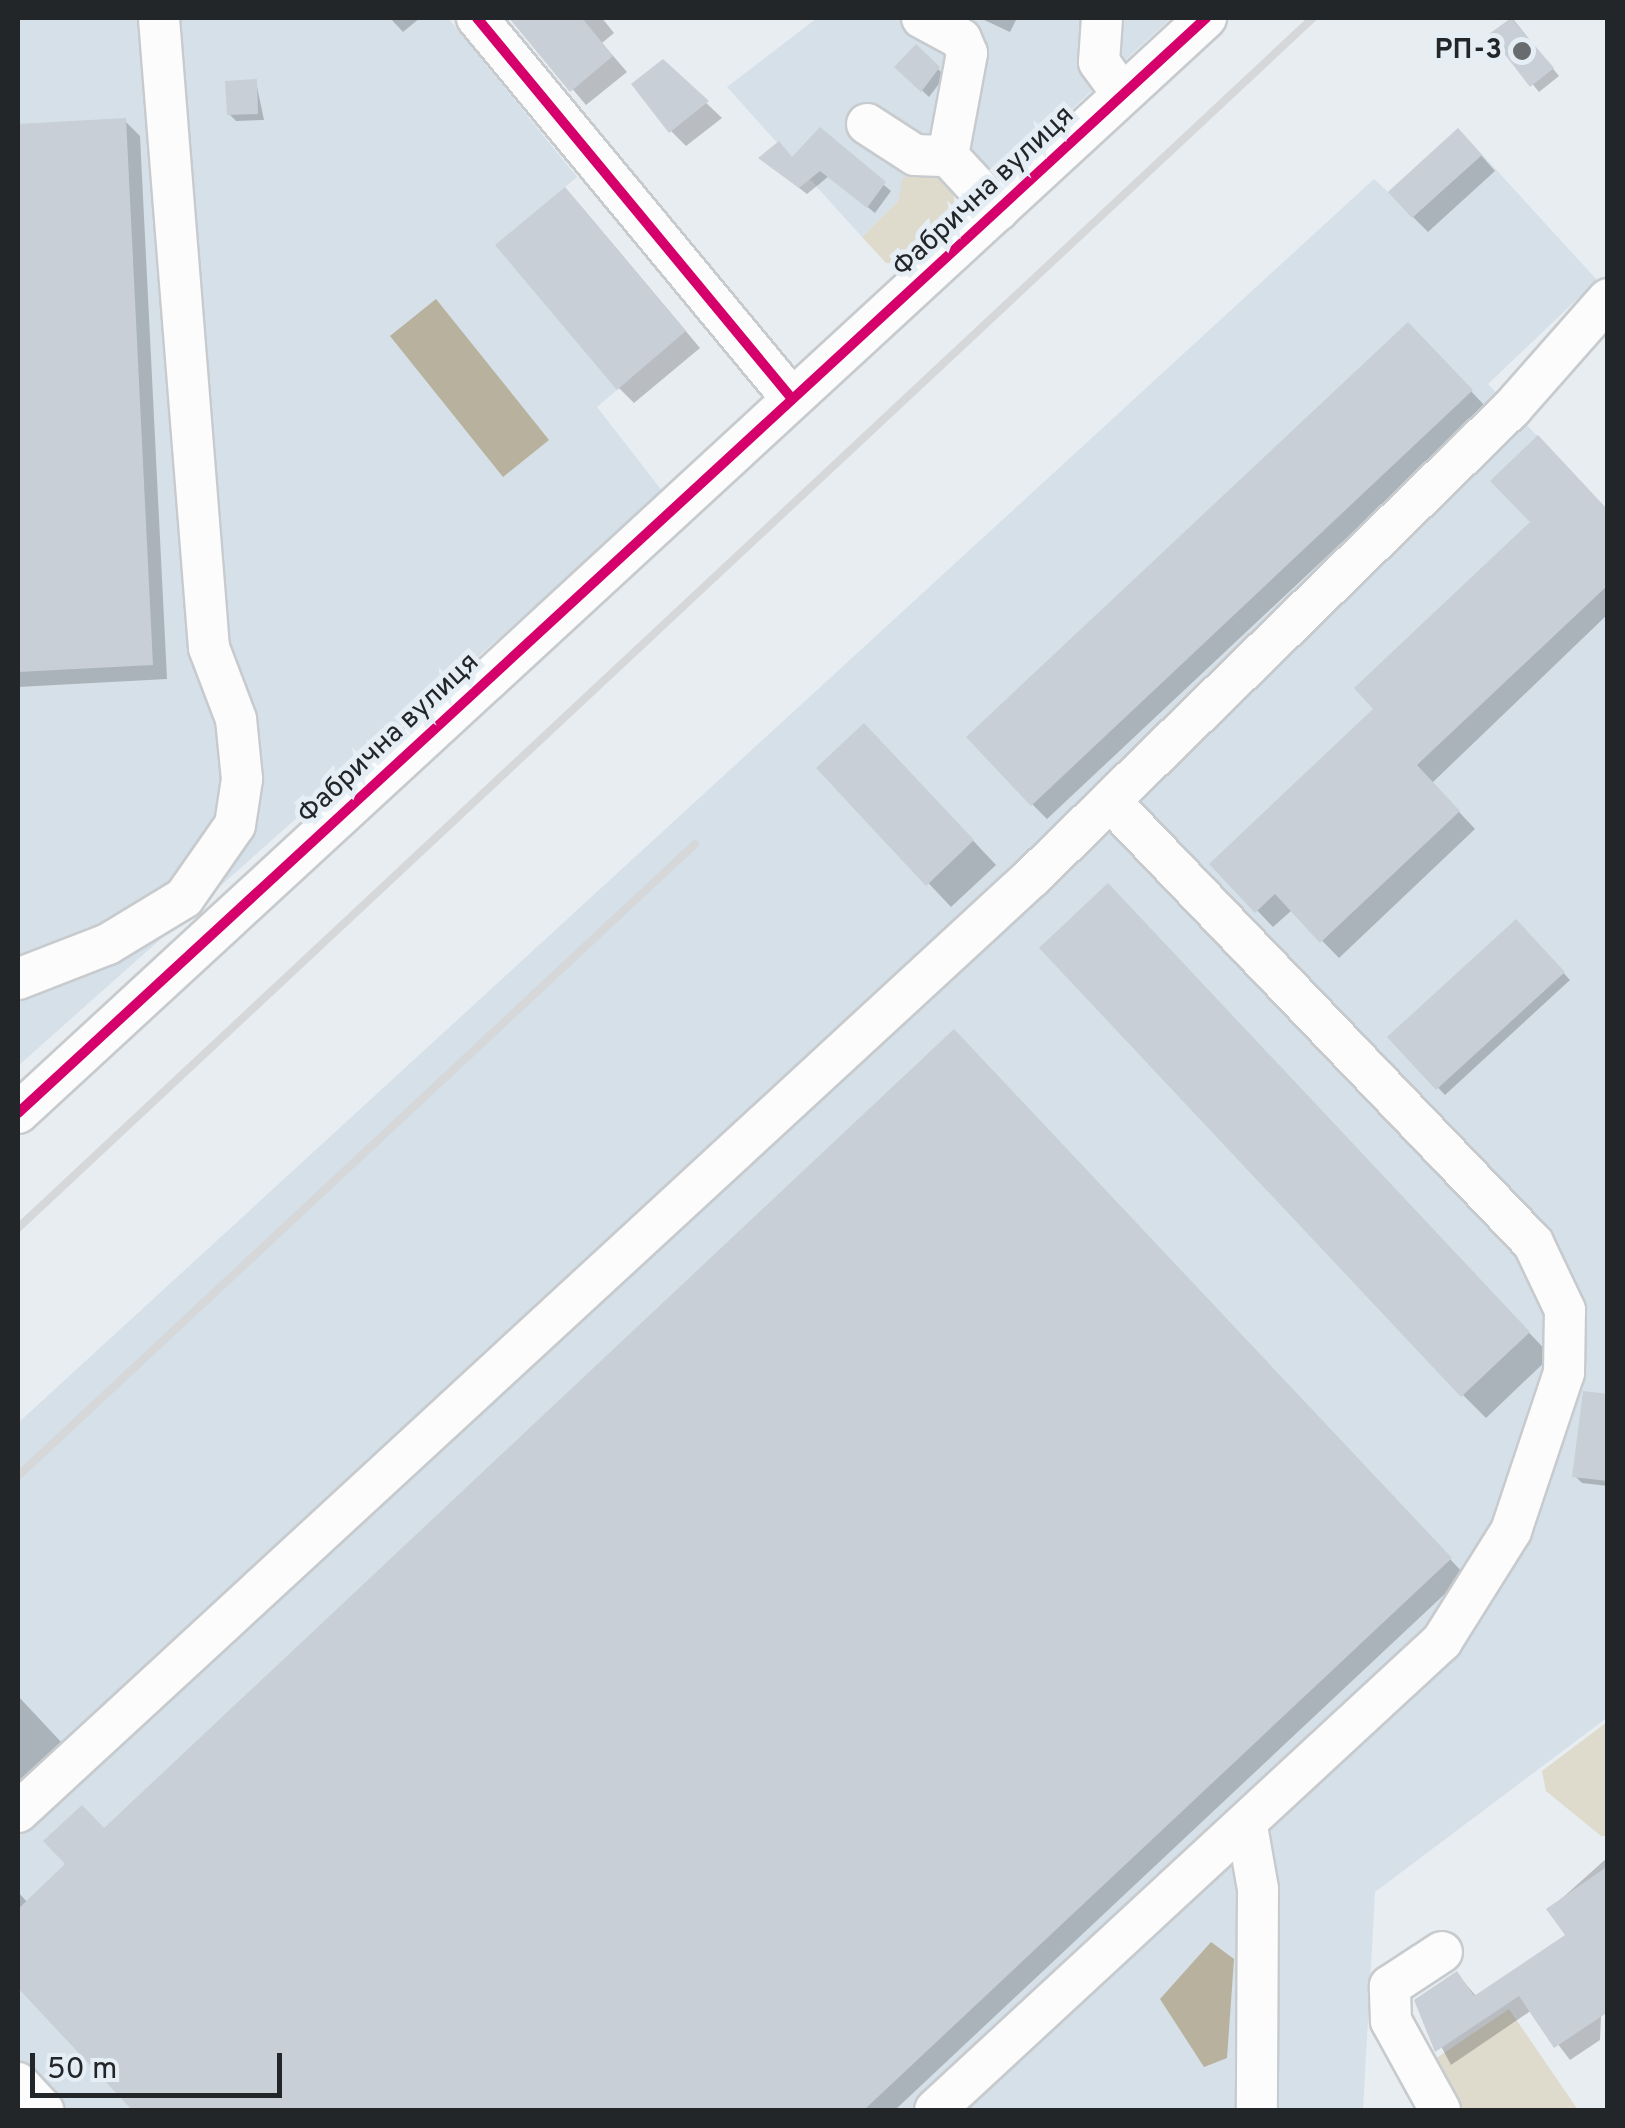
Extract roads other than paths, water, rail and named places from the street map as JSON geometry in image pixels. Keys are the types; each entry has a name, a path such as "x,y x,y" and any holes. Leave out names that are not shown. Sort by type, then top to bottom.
{"street":[{"path":"18,979 108,944 184,898 235,825 242,780 236,720 209,648 159,18"},
{"path":"477,18 791,398"},
{"path":"922,18 961,39 968,54 948,156"},
{"path":"1102,18 1099,62 1122,94"},
{"name":"Фабрична вулиця","path":"18,1113 1206,18"},
{"path":"866,124 905,151 948,156 998,210"},
{"path":"18,1812 1110,801 1512,408 1608,299"},
{"path":"935,2110 1397,1688 1486,1580 1552,1420 1565,1310 1533,1243 1476,1175 1110,801"},
{"path":"1246,1826 1258,1889 1257,2110"},
{"path":"1440,2110 1391,2022 1390,1986 1442,1952"},
{"path":"18,2083 43,2110"}],"railway":[{"path":"18,1228 1313,18"},
{"path":"18,1476 695,844"}],"place":[{"name":"РП-3","path":"1522,51"}]}
